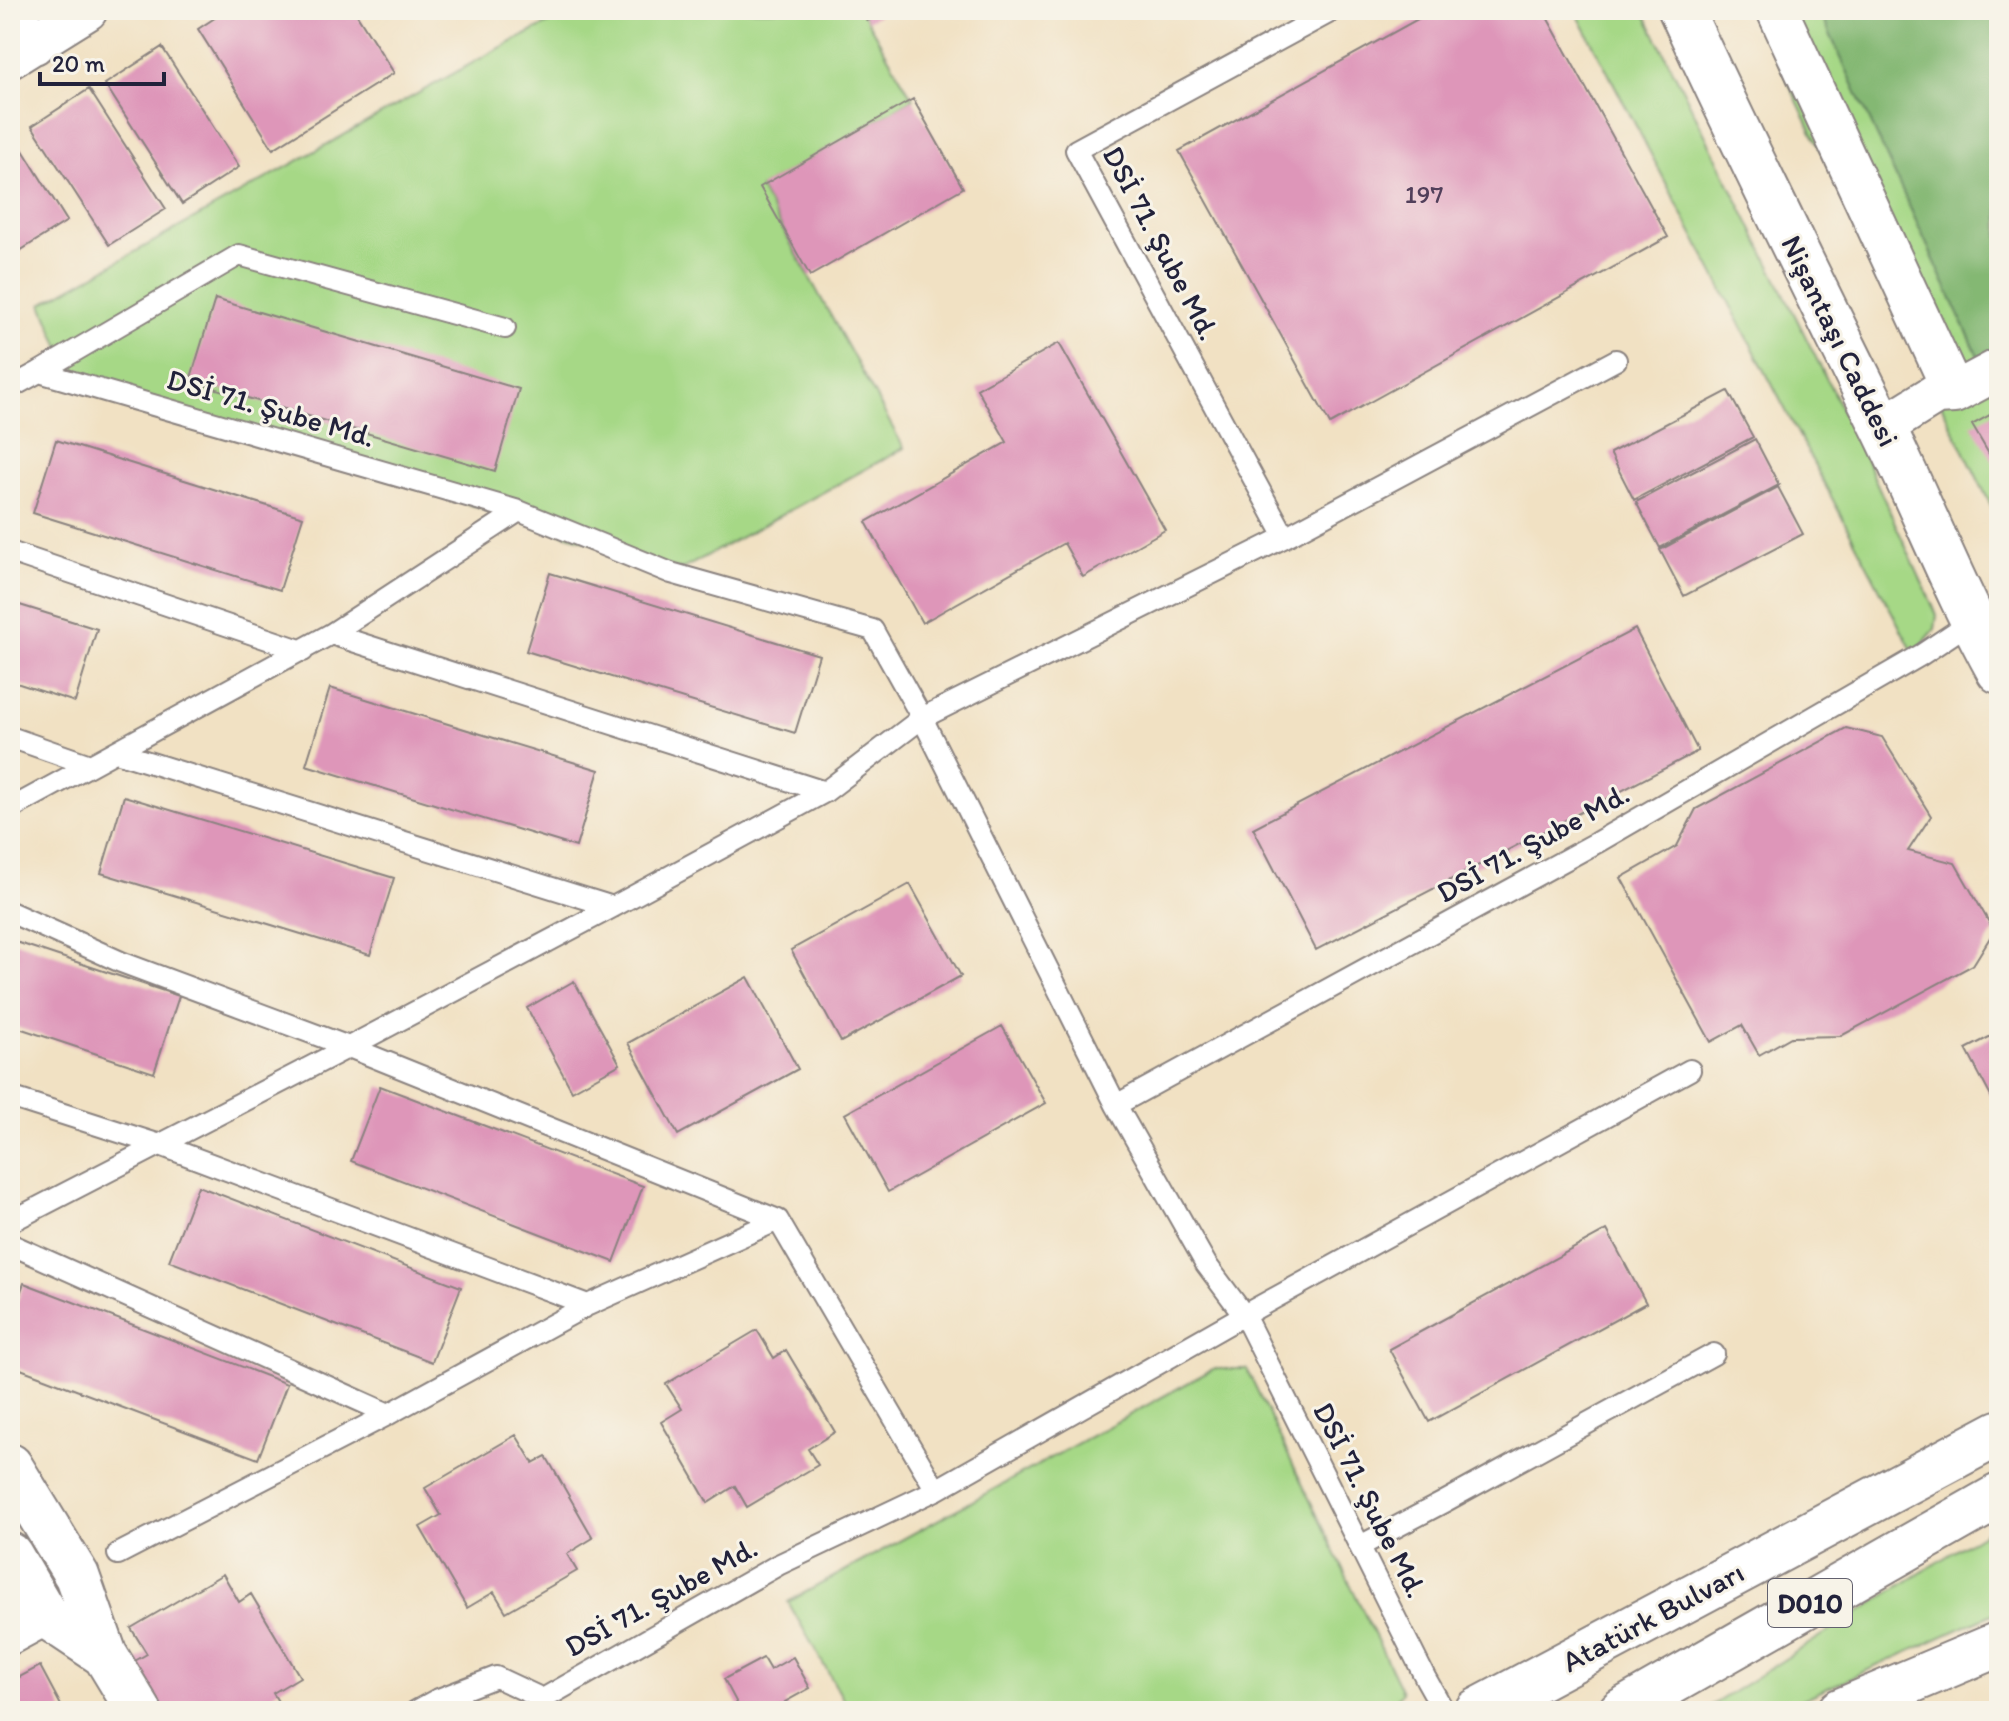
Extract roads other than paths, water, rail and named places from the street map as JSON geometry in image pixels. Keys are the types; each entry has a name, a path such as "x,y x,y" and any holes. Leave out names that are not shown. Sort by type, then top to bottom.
{"main road":[{"name":"Nişantaşı Caddesi","path":"1681,10 1883,427 1972,621 1999,671"},
{"name":"Atatürk Bulvarı","path":"1477,1711 1999,1433"},
{"path":"10,1466 77,1576 105,1655 139,1711"},
{"name":"Atatürk Bulvarı","path":"1621,1711 1999,1496"},
{"path":"10,1555 27,1624 105,1655"},
{"path":"1840,1711 1999,1644"}],"street":[{"path":"12,10 22,51 87,10"},
{"path":"1777,10 1954,393"},
{"path":"1883,427 1936,394 1954,393 1999,369"}],"lane":[{"name":"DSİ 71. Şube Md.","path":"1285,537 1076,150 1334,10"},
{"path":"10,388 239,255 505,328"},
{"path":"10,1222 349,1047 825,792 922,718 1285,537 1616,360"},
{"name":"DSİ 71. Şube Md.","path":"39,372 519,511 671,573 873,630 922,718 1116,1105 1206,1264 1244,1315 1444,1711"},
{"path":"10,809 303,651 519,511"},
{"path":"10,552 303,651"},
{"name":"DSİ 71. Şube Md.","path":"1116,1105 1596,843 1921,655 1972,621"},
{"path":"331,634 825,792"},
{"path":"10,737 90,765"},
{"path":"116,752 613,907"},
{"path":"10,912 121,962 349,1047 778,1220 936,1490"},
{"name":"DSİ 71. Şube Md.","path":"416,1711 496,1677 543,1699 778,1565 936,1490 1244,1315 1690,1070"},
{"path":"10,1097 160,1145 588,1305"},
{"path":"118,1554 389,1414 588,1305 778,1220"},
{"path":"10,1244 389,1414"},
{"path":"1360,1546 1714,1354"}]}
